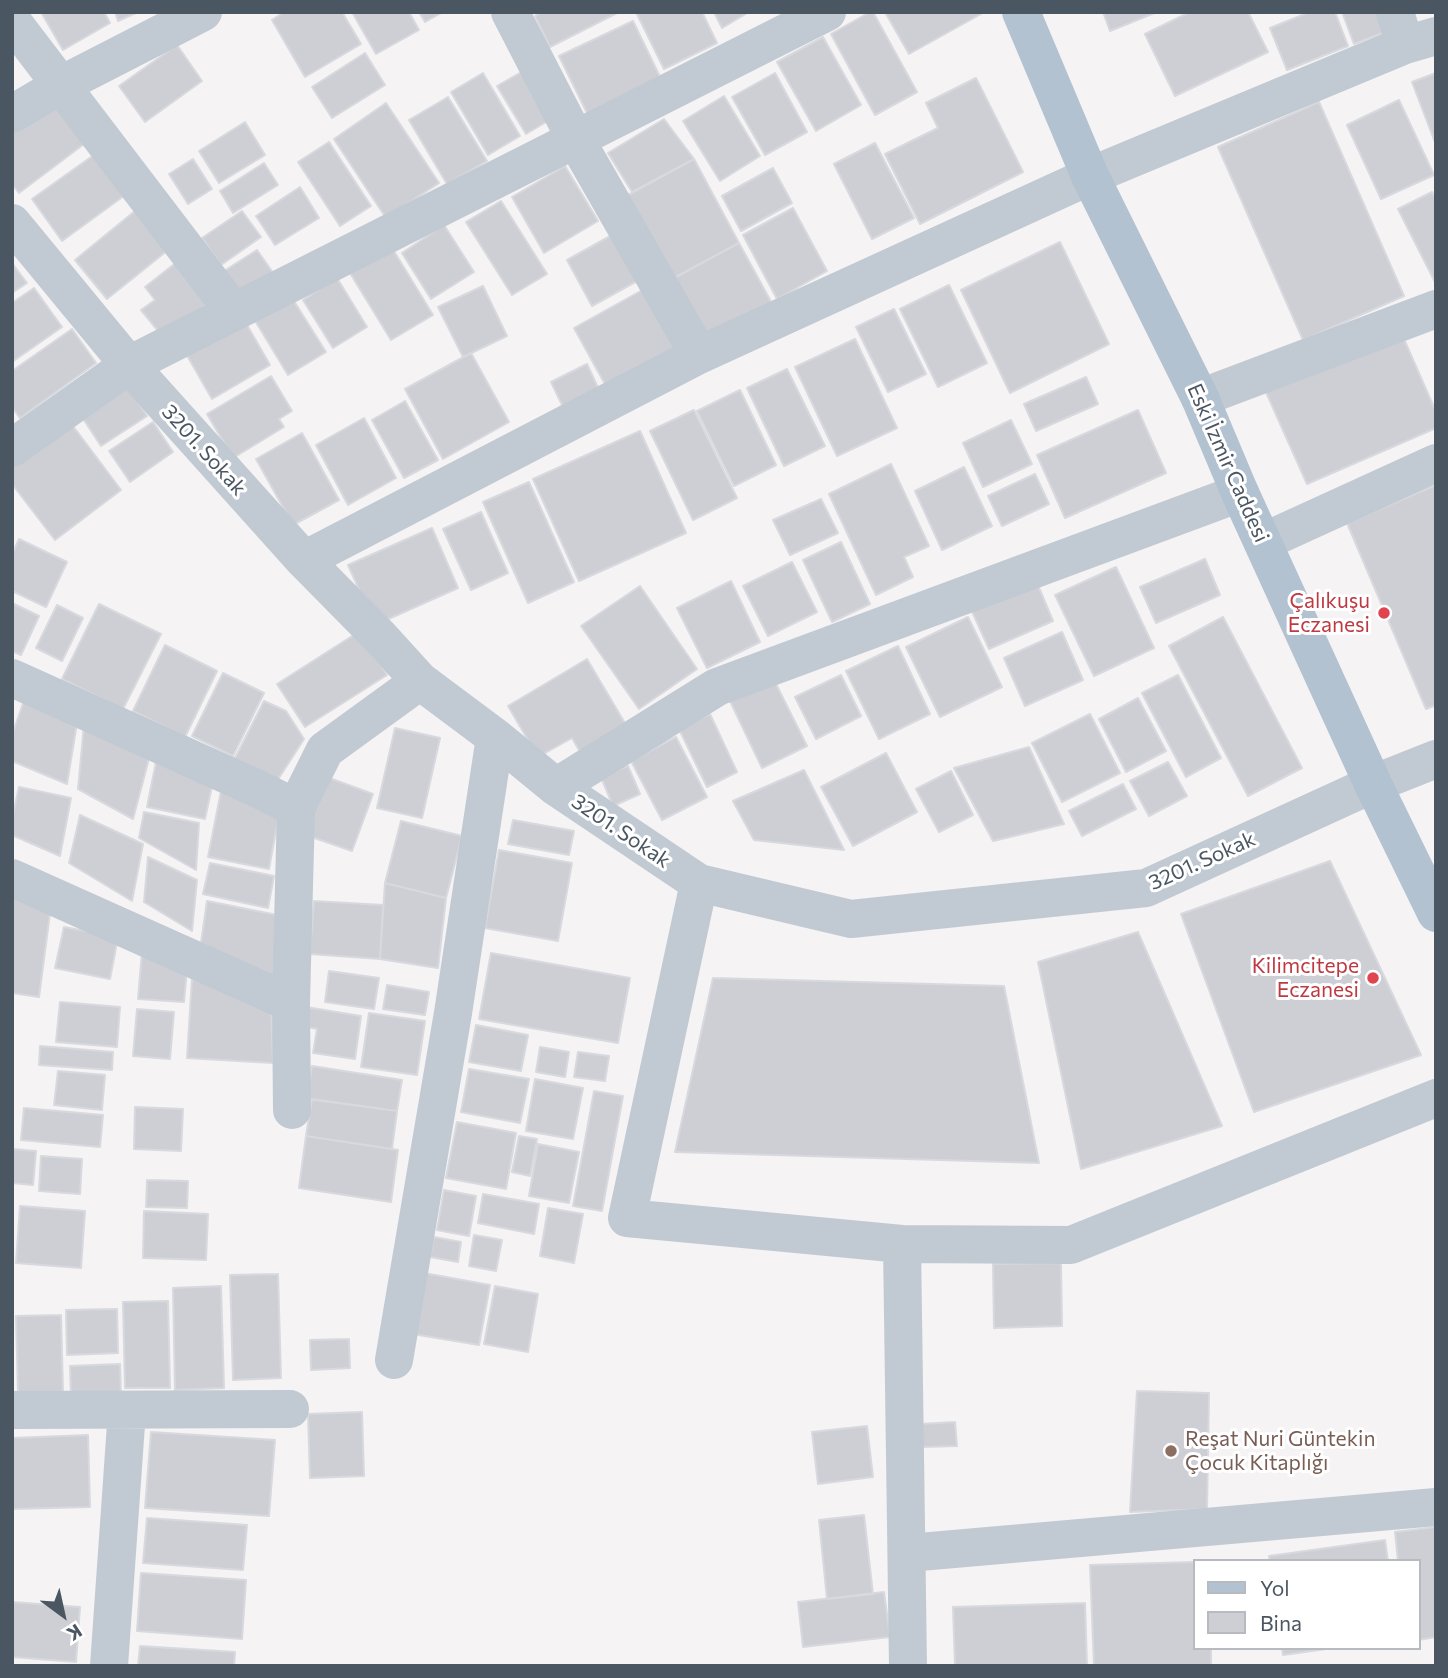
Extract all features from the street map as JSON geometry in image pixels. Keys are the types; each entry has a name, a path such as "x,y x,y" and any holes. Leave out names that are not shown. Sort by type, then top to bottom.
{"main road":[{"name":"Eski İzmir Caddesi","path":"1021,12 1090,176 1200,398 1240,493 1373,784 1436,913"}],"street":[{"path":"12,114 61,85 202,12"},
{"path":"510,12 576,140 699,355"},
{"path":"12,448 129,365 827,12"},
{"path":"12,21 234,312"},
{"path":"304,560 699,355 1412,31"},
{"name":"3201. Sokak","path":"12,223 129,365 304,560 420,681 495,737 555,787 699,883 851,919 1146,888 1373,784 1436,759"},
{"path":"1200,398 1436,309"},
{"path":"1263,542 1436,463"},
{"path":"555,787 717,687 1240,493"},
{"path":"12,678 296,808"},
{"path":"292,1111 291,1003 296,808 325,751 420,681"},
{"path":"394,1360 453,1013 495,737"},
{"path":"12,878 291,1003"},
{"path":"699,883 627,1218 902,1244 1071,1245 1436,1098"},
{"path":"902,1244 908,1666"},
{"path":"12,1410 290,1409"},
{"path":"109,1666 127,1410"},
{"path":"908,1553 1436,1507"}],"building":[{"path":"41,12 104,12 110,23 63,50"},
{"path":"115,12 138,12 118,21"},
{"path":"284,12 342,12 361,44 305,77 272,20"},
{"path":"352,12 409,12 419,30 376,54"},
{"path":"419,12 443,12 425,22"},
{"path":"542,12 619,12 550,47 535,16"},
{"path":"636,12 702,12 717,43 664,69"},
{"path":"714,12 749,12 722,28"},
{"path":"873,12 917,92 875,115 831,34"},
{"path":"885,12 981,12 981,14 909,54"},
{"path":"1103,12 1157,12 1110,31"},
{"path":"1190,12 1248,12 1268,52 1175,96 1145,34"},
{"path":"1310,12 1335,12 1348,46 1287,70 1270,28"},
{"path":"1342,12 1383,12 1390,30 1354,44"},
{"path":"633,21 662,81 589,117 559,56"},
{"path":"823,37 861,105 816,131 777,62"},
{"path":"177,45 202,81 145,122 119,86"},
{"path":"365,53 385,85 332,118 312,87"},
{"path":"525,70 553,118 526,134 497,86"},
{"path":"483,73 520,136 488,155 451,92"},
{"path":"775,73 807,132 765,155 732,97"},
{"path":"1436,73 1436,145 1412,82"},
{"path":"976,78 1023,172 920,224 885,154 938,128 926,103"},
{"path":"724,96 760,156 720,181 683,121"},
{"path":"448,97 487,161 447,184 409,120"},
{"path":"56,98 88,141 19,193 12,184 12,130"},
{"path":"1399,100 1434,175 1381,199 1347,125"},
{"path":"1319,102 1404,296 1303,340 1218,147"},
{"path":"386,103 439,183 386,218 334,139"},
{"path":"664,119 694,159 632,192 608,153"},
{"path":"245,122 265,155 219,183 199,151"},
{"path":"329,142 371,206 340,226 298,162"},
{"path":"875,143 914,218 872,239 834,164"},
{"path":"98,152 128,193 62,241 32,199"},
{"path":"193,159 212,189 188,204 169,174"},
{"path":"694,159 739,243 674,278 628,195"},
{"path":"264,163 278,185 233,213 220,191"},
{"path":"565,166 598,221 544,253 512,197"},
{"path":"773,168 792,203 741,231 722,196"},
{"path":"300,187 319,218 275,245 256,216"},
{"path":"1432,192 1436,200 1436,284 1398,209"},
{"path":"501,201 547,274 512,295 466,222"},
{"path":"141,206 173,246 107,299 75,260"},
{"path":"793,208 827,271 777,299 743,235"},
{"path":"242,211 261,237 221,265 202,238"},
{"path":"444,225 474,272 431,299 402,253"},
{"path":"614,234 639,280 592,306 567,260"},
{"path":"1060,242 1109,344 1010,393 961,290"},
{"path":"739,243 775,309 706,347 670,280"},
{"path":"392,248 433,315 391,340 350,273"},
{"path":"257,250 276,277 243,299 224,271"},
{"path":"182,258 213,299 163,337 141,310 155,300 145,287"},
{"path":"12,263 27,283 12,293"},
{"path":"337,278 367,327 333,348 303,300"},
{"path":"949,285 987,363 938,387 900,309"},
{"path":"483,286 507,336 463,357 438,307"},
{"path":"34,288 62,327 12,362 12,303"},
{"path":"646,288 678,346 606,386 574,328"},
{"path":"292,298 326,352 288,375 251,314"},
{"path":"894,309 926,374 888,392 856,327"},
{"path":"243,318 270,365 212,399 185,352"},
{"path":"72,329 96,363 20,418 12,407 12,371"},
{"path":"1400,330 1436,412 1436,428 1307,484 1265,390"},
{"path":"855,339 897,428 837,456 795,367"},
{"path":"471,353 509,422 443,459 405,389"},
{"path":"587,364 600,392 564,409 551,382"},
{"path":"787,369 825,446 784,466 747,388"},
{"path":"271,376 292,411 279,419 284,427 233,458 207,414"},
{"path":"1086,377 1098,404 1036,431 1024,404"},
{"path":"126,384 147,416 101,446 80,414"},
{"path":"740,390 776,465 734,486 697,411"},
{"path":"405,401 438,460 404,478 372,420"},
{"path":"694,410 737,498 693,520 650,431"},
{"path":"1138,410 1166,473 1065,518 1037,455"},
{"path":"67,418 121,490 55,540 12,484 12,461"},
{"path":"364,418 396,478 348,505 316,445"},
{"path":"1011,420 1032,464 983,487 963,443"},
{"path":"153,422 173,452 130,482 109,451"},
{"path":"640,431 686,533 579,581 533,479"},
{"path":"302,433 339,500 293,525 256,459"},
{"path":"891,464 929,546 904,557 913,577 876,595 829,494"},
{"path":"964,467 992,526 942,550 915,491"},
{"path":"1035,474 1049,504 1002,526 988,496"},
{"path":"529,482 574,582 528,603 483,502"},
{"path":"1436,485 1436,705 1426,709 1347,523"},
{"path":"821,499 838,533 790,555 773,520"},
{"path":"481,512 508,573 471,590 443,529"},
{"path":"432,528 458,588 375,625 348,565"},
{"path":"19,539 67,562 46,607 12,591 12,555"},
{"path":"841,542 870,604 832,622 803,560"},
{"path":"1205,559 1220,595 1156,623 1140,587"},
{"path":"792,562 817,612 768,636 743,586"},
{"path":"1116,567 1154,648 1094,676 1055,595"},
{"path":"1035,578 1053,621 989,649 970,607"},
{"path":"731,581 760,642 707,668 677,608"},
{"path":"640,586 697,669 639,709 581,626"},
{"path":"12,603 39,616 21,655 12,651"},
{"path":"99,604 161,634 123,709 62,679"},
{"path":"57,605 83,618 62,661 36,648"},
{"path":"968,617 1002,687 940,717 906,647"},
{"path":"1223,617 1302,768 1248,796 1169,646"},
{"path":"360,631 387,675 305,727 277,684"},
{"path":"1062,632 1083,680 1025,706 1004,658"},
{"path":"165,645 217,671 185,737 133,711"},
{"path":"898,646 930,714 879,739 846,671"},
{"path":"587,659 629,730 583,757 572,738 538,757 508,706"},
{"path":"223,673 264,693 233,756 192,736"},
{"path":"841,675 861,716 816,739 795,697"},
{"path":"1178,675 1221,758 1186,777 1142,693"},
{"path":"774,680 807,746 762,768 730,701"},
{"path":"26,695 78,717 67,784 12,761 12,735"},
{"path":"1138,698 1166,751 1126,772 1099,719"},
{"path":"264,701 286,711 304,739 277,781 234,760"},
{"path":"710,714 737,772 707,787 679,729"},
{"path":"1090,714 1120,773 1062,802 1032,743"},
{"path":"84,725 151,751 133,819 78,789"},
{"path":"395,728 440,738 422,818 377,808"},
{"path":"676,737 707,797 662,820 631,761"},
{"path":"159,747 215,772 205,819 147,807"},
{"path":"1029,747 1064,824 993,841 954,768"},
{"path":"886,753 917,812 853,846 821,787"},
{"path":"1168,762 1187,796 1149,816 1130,781"},
{"path":"628,766 640,794 613,806 601,777"},
{"path":"804,770 844,850 754,840 733,801"},
{"path":"951,771 973,815 939,832 916,789"},
{"path":"324,776 373,794 352,851 303,834"},
{"path":"223,781 280,808 269,869 208,857"},
{"path":"1123,784 1136,809 1082,836 1069,811"},
{"path":"19,787 71,798 60,856 12,835 12,819"},
{"path":"144,812 199,823 196,870 139,838"},
{"path":"80,815 143,844 132,901 69,863"},
{"path":"513,820 574,831 569,855 508,844"},
{"path":"401,821 462,836 446,898 385,883"},
{"path":"499,850 572,863 558,941 485,928"},
{"path":"148,857 197,880 192,931 144,902"},
{"path":"1330,861 1421,1055 1254,1112 1181,914"},
{"path":"210,863 274,876 268,908 203,894"},
{"path":"385,883 446,898 438,968 380,959"},
{"path":"12,893 52,898 39,997 12,993"},
{"path":"207,901 282,916 275,979 201,943"},
{"path":"314,901 383,905 380,959 310,954"},
{"path":"64,927 118,937 110,979 55,968"},
{"path":"1138,932 1222,1126 1081,1169 1038,962"},
{"path":"143,940 187,968 184,1002 138,999"},
{"path":"491,953 630,978 618,1043 479,1019"},
{"path":"329,971 379,978 374,1009 325,1002"},
{"path":"713,978 1004,986 1039,1163 675,1152"},
{"path":"192,979 271,1005 273,1063 187,1058"},
{"path":"387,985 429,992 425,1015 383,1009"},
{"path":"60,1002 120,1007 117,1047 56,1042"},
{"path":"306,1007 361,1016 355,1059 313,1053 317,1029 303,1026"},
{"path":"137,1009 174,1012 170,1059 133,1056"},
{"path":"369,1013 425,1021 417,1075 361,1067"},
{"path":"476,1025 528,1035 521,1071 469,1062"},
{"path":"40,1046 113,1052 112,1070 39,1065"},
{"path":"540,1047 569,1052 565,1077 536,1072"},
{"path":"578,1052 609,1056 605,1081 574,1077"},
{"path":"312,1066 402,1080 397,1111 307,1099"},
{"path":"469,1069 529,1079 520,1123 461,1112"},
{"path":"58,1071 105,1075 102,1110 54,1105"},
{"path":"535,1079 583,1088 573,1139 526,1131"},
{"path":"594,1091 623,1096 602,1211 573,1206"},
{"path":"312,1099 397,1111 392,1149 306,1136"},
{"path":"135,1107 183,1109 181,1151 134,1149"},
{"path":"24,1108 103,1115 100,1147 21,1140"},
{"path":"457,1122 516,1133 506,1189 446,1178"},
{"path":"306,1136 398,1150 391,1202 299,1188"},
{"path":"519,1136 537,1139 530,1176 512,1172"},
{"path":"538,1144 579,1152 569,1203 529,1196"},
{"path":"12,1149 36,1151 33,1185 12,1183"},
{"path":"41,1156 82,1159 80,1194 39,1191"},
{"path":"147,1180 188,1181 187,1208 146,1207"},
{"path":"444,1190 476,1196 469,1236 437,1230"},
{"path":"483,1194 539,1204 534,1234 478,1223"},
{"path":"20,1206 85,1211 81,1268 16,1263"},
{"path":"548,1208 583,1214 574,1263 540,1256"},
{"path":"144,1211 208,1214 206,1260 143,1258"},
{"path":"474,1235 502,1240 496,1271 469,1266"},
{"path":"434,1237 461,1242 458,1262 430,1257"},
{"path":"1061,1263 1062,1326 994,1328 993,1264"},
{"path":"424,1273 490,1285 479,1345 413,1334"},
{"path":"278,1274 281,1378 233,1380 230,1275"},
{"path":"221,1286 224,1388 175,1390 173,1288"},
{"path":"495,1286 538,1294 528,1352 484,1344"},
{"path":"168,1301 170,1388 125,1388 123,1302"},
{"path":"117,1309 118,1353 67,1355 66,1310"},
{"path":"61,1315 63,1392 18,1393 16,1316"},
{"path":"349,1339 350,1368 311,1370 310,1340"},
{"path":"120,1364 121,1398 71,1399 70,1366"},
{"name":"Reşat Nuri Güntekin Çocuk Kitaplığı","path":"1137,1391 1209,1393 1207,1509 1130,1512"},
{"path":"362,1412 364,1476 310,1478 308,1414"},
{"path":"955,1422 957,1446 922,1447 921,1424"},
{"path":"867,1426 873,1477 818,1484 812,1432"},
{"path":"151,1432 275,1440 269,1516 145,1508"},
{"path":"88,1435 90,1507 12,1509 12,1438"},
{"path":"864,1515 873,1594 827,1599 819,1520"},
{"path":"147,1518 247,1525 243,1570 143,1563"},
{"path":"1436,1527 1436,1637 1420,1640 1420,1559 1398,1559 1395,1532"},
{"path":"1385,1540 1388,1559 1270,1559 1269,1556"},
{"path":"1192,1562 1192,1650 1211,1650 1211,1666 1094,1666 1090,1565"},
{"path":"141,1573 246,1580 242,1639 137,1631"},
{"path":"884,1592 890,1637 803,1647 798,1602"},
{"path":"12,1602 80,1607 76,1662 12,1657"},
{"path":"1085,1603 1087,1666 955,1666 953,1607"},
{"path":"140,1646 235,1652 234,1666 138,1666"},
{"path":"1282,1650 1319,1650 1283,1655"}],"place":[{"name":"Çalıkuşu Eczanesi","path":"1384,613"},
{"name":"Kilimcitepe Eczanesi","path":"1373,978"},
{"name":"Reşat Nuri Güntekin Çocuk Kitaplığı","path":"1171,1451"}]}
